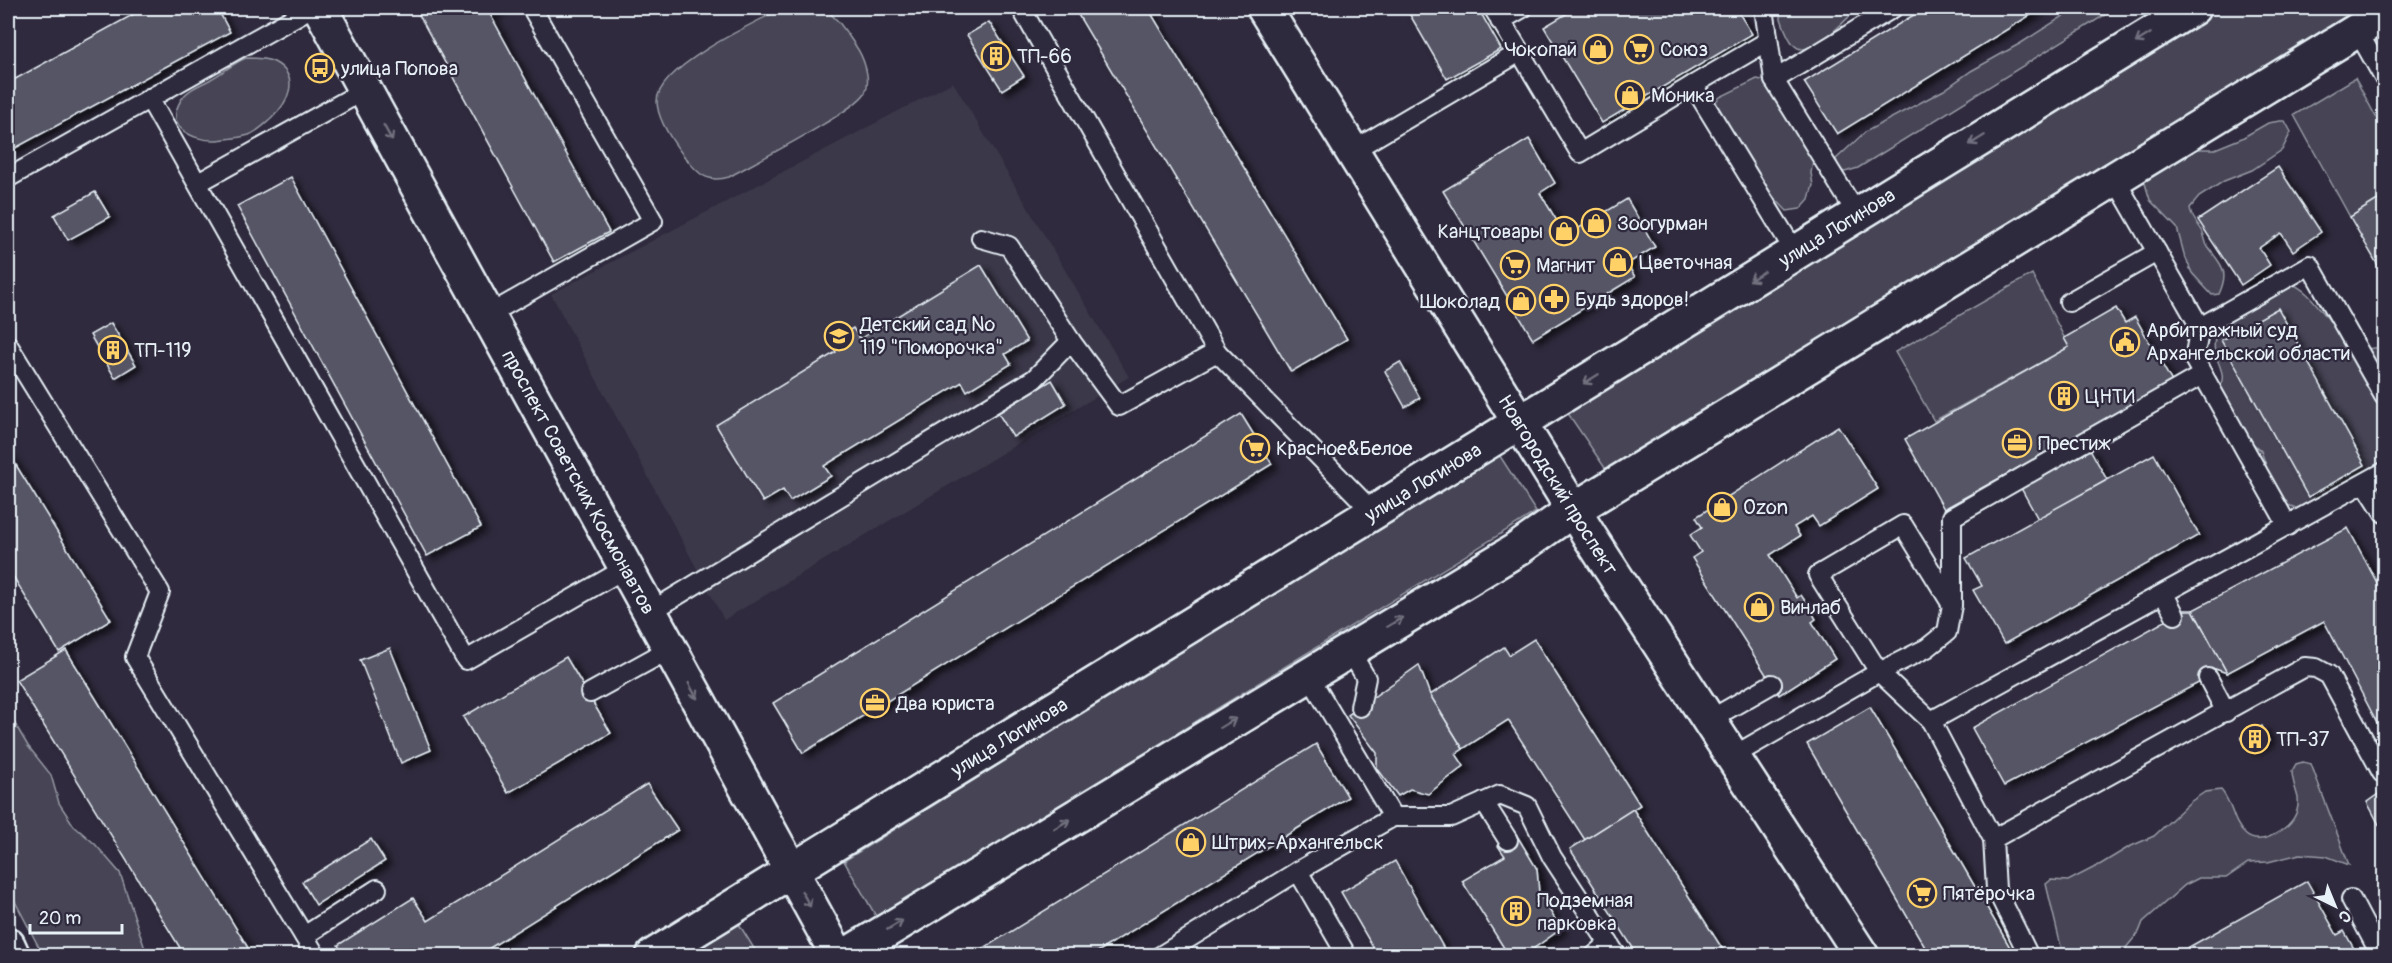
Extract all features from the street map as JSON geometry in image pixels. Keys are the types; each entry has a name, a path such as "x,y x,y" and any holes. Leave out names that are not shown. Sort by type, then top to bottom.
{"street":[{"name":"проспект Советских Космонавтов","path":"320,8 838,956"},
{"name":"Новгородский проспект","path":"1264,8 1573,510 1862,956"},
{"name":"улица Логинова","path":"653,956 2193,8"},
{"path":"845,956 1516,550 1573,510 2385,14"},
{"path":"8,945 13,956"}],"lane":[{"path":"8,178 311,8"},
{"path":"488,315 653,221 533,10 537,8"},
{"path":"1021,8 1217,352 1373,512"},
{"path":"1523,8 1497,14 1580,153 1768,41"},
{"path":"1764,8 1774,80 1857,214"},
{"path":"1774,80 1893,8"},
{"path":"2357,30 2385,78"},
{"path":"1352,151 1520,52"},
{"path":"1693,85 1795,252"},
{"path":"198,183 365,90"},
{"path":"149,98 466,660 626,568"},
{"path":"2115,179 2200,327 2194,359 2288,526"},
{"path":"981,238 1009,246 1071,341 1119,406 1217,352"},
{"path":"2069,302 2157,252"},
{"path":"2200,327 2310,265 2385,396"},
{"path":"650,612 1034,379 1071,341"},
{"path":"8,345 160,592 135,657 316,956"},
{"path":"1733,756 1879,672 1927,648 1947,632 1952,605 1952,517 2202,375"},
{"path":"1931,721 2385,472"},
{"path":"2365,483 2385,513"},
{"path":"1952,605 1903,525 1818,575 1879,672 1931,721 1993,839 1996,889 2029,956"},
{"path":"2164,594 2175,615"},
{"path":"590,693 670,649"},
{"path":"1349,649 1366,678 1360,707"},
{"path":"1993,839 2305,667 2316,668 2329,675 2382,773"},
{"path":"1308,674 1393,818"},
{"path":"2208,678 2226,712"},
{"path":"1709,720 1772,684"},
{"path":"1160,956 1298,871 1393,818 1450,817 1500,795 1527,806 1552,857 1613,949 1594,956"},
{"path":"1484,802 1508,840"},
{"path":"1298,871 1347,956"},
{"path":"304,936 377,889"},
{"path":"2351,899 2381,956"}],"shaded area":[{"path":"784,8 822,8 836,19 864,61 868,81 865,93 823,124 729,177 708,178 693,167 666,130 657,101 662,88 673,74 690,60 731,35"},
{"path":"1780,8 1858,8 1822,41 1805,49 1795,46 1789,37 1779,12"},
{"path":"2076,8 2116,8 1858,168 1845,172 1839,170 1836,159 1865,132 1944,90 1971,71"},
{"path":"2217,8 2376,8 1607,471 1565,409"},
{"path":"246,58 260,58 274,62 288,75 290,82 287,98 277,113 258,130 241,137 208,140 184,131 176,118 184,96"},
{"path":"2355,78 2384,132 2384,196 2350,217 2294,115"},
{"path":"1757,79 1767,81 1814,155 1811,173 1813,185 1809,199 1800,209 1787,211 1759,181 1745,160 1739,143 1724,121 1716,101"},
{"name":"Детский сад № 119 \"Поморочка\"","path":"953,82 1129,377 724,620 551,294"},
{"path":"2285,121 2291,132 2282,150 2252,170 2224,181 2199,197 2190,208 2207,245 2224,273 2219,294 2212,295 2192,273 2177,228 2150,200 2144,180 2186,149 2215,149 2242,138 2268,123"},
{"path":"2032,274 2069,347 1934,421 1895,352"},
{"path":"2287,282 2311,297 2341,333 2364,349 2384,347 2384,461 2372,471 2306,509 2285,504 2272,483 2261,451 2245,436 2218,389 2222,375 2214,349 2219,324"},
{"path":"1498,453 1536,512 877,918 844,861"},
{"path":"8,712 28,746 51,775 59,803 74,826 95,844 120,873 147,955 43,955 8,888"},
{"path":"2303,762 2311,764 2349,865 2326,856 2300,854 2268,862 2248,863 2226,878 2199,878 2185,885 2143,922 2139,932 2120,955 2063,955 2046,884 2051,880 2068,881 2129,847 2154,836 2190,802 2205,792 2221,790 2238,825 2249,837 2263,839 2269,837 2286,827 2297,812 2298,798 2292,771 2296,764"},
{"path":"739,924 758,955 686,955"}],"building":[{"path":"145,8 217,8 230,32 8,152 8,83"},
{"path":"431,8 503,8 490,14 609,232 554,262 419,15"},
{"path":"1074,8 1148,8 1347,339 1291,372"},
{"path":"1406,8 1478,8 1501,49 1447,79"},
{"path":"1576,8 1736,8 1752,34 1602,123 1544,27"},
{"path":"1925,8 2042,8 1837,134 1804,82"},
{"name":"ТП-66","path":"989,22 1024,76 1002,90 967,35"},
{"path":"1529,139 1555,183 1540,193 1566,236 1627,199 1655,247 1627,264 1635,277 1533,339 1443,191"},
{"path":"2278,167 2321,232 2293,251 2281,233 2259,248 2270,265 2241,285 2198,220"},
{"path":"291,177 481,527 427,556 237,206"},
{"path":"95,192 110,217 68,240 54,215"},
{"path":"2384,196 2384,276 2350,217"},
{"path":"981,265 1027,341 1005,354 1011,364 967,391 962,382 824,466 831,476 790,501 783,490 763,502 716,425 836,352 830,342 853,328 860,339"},
{"name":"ЦНТИ","path":"2116,308 2125,323 2135,317 2172,382 1944,509 1905,439 2069,347 2064,338"},
{"path":"2278,308 2365,465 2308,497 2221,340"},
{"name":"ТП-119","path":"111,323 136,365 115,378 90,335"},
{"path":"1400,362 1420,398 1405,407 1385,371"},
{"path":"1052,380 1066,404 1013,437 998,413"},
{"path":"1241,414 1272,464 803,753 773,703"},
{"path":"1838,426 1878,489 1819,526 1812,516 1794,527 1800,536 1770,555 1797,598 1801,595 1805,601 1816,619 1812,622 1835,659 1779,695 1692,558 1701,552 1690,535 1702,527 1696,517"},
{"path":"2090,449 2107,480 2038,519 2021,488"},
{"path":"8,452 111,620 59,652 8,568"},
{"path":"2154,454 2199,535 2004,644 1973,590 1982,586 1966,558"},
{"path":"2348,528 2384,596 2384,736 2324,621 2227,673 2193,610"},
{"path":"2185,610 2193,610 2227,673 2215,669 2208,678 2004,786 1972,728"},
{"path":"1534,639 1640,805 1585,840 1508,720 1463,749 1430,695 1504,647 1509,655"},
{"path":"390,648 431,750 401,763 360,660"},
{"path":"66,650 253,956 185,956 16,680"},
{"path":"566,657 611,733 508,793 463,717"},
{"path":"1419,665 1430,695 1463,749 1456,754 1464,766 1428,794 1410,789 1398,796 1377,768 1377,753 1348,715"},
{"path":"1870,707 2015,956 1930,956 1807,744"},
{"name":"ТП-37","path":"2262,726 2269,741 2249,751 2241,737"},
{"path":"1316,744 1348,797 1091,956 971,956"},
{"path":"647,784 678,830 477,956 344,956 338,945 413,898 428,921"},
{"path":"2384,790 2384,834 2367,802"},
{"path":"1633,809 1727,956 1638,956 1570,849"},
{"name":"Подземная парковка","path":"1516,834 1537,869 1539,893 1561,929 1523,956 1509,956 1462,881 1505,856 1498,846"},
{"path":"371,839 385,861 316,905 302,882"},
{"path":"1395,861 1448,956 1378,956 1341,892"},
{"path":"2307,881 2337,935 2344,931 2358,956 2173,956"}],"place":[{"name":"Чокопай","path":"1598,49"},
{"name":"Союз","path":"1639,49"},
{"name":"ТП-66","path":"996,56"},
{"name":"улица Попова","path":"320,68"},
{"name":"Моника","path":"1630,95"},
{"name":"Зоогурман","path":"1596,223"},
{"name":"Канцтовары","path":"1564,231"},
{"name":"Цветочная","path":"1618,262"},
{"name":"Магнит","path":"1515,265"},
{"name":"Будь здоров!","path":"1554,299"},
{"name":"Шоколад","path":"1521,301"},
{"name":"Детский сад № 119 \"Поморочка\"","path":"839,336"},
{"name":"Арбитражный суд Архангельской области","path":"2125,342"},
{"name":"ТП-119","path":"113,350"},
{"name":"ЦНТИ","path":"2064,396"},
{"name":"Престиж","path":"2017,443"},
{"name":"Красное&Белое","path":"1255,448"},
{"name":"Ozon","path":"1722,507"},
{"name":"Винлаб","path":"1759,607"},
{"name":"Два юриста","path":"875,703"},
{"name":"ТП-37","path":"2255,739"},
{"name":"Штрих-Архангельск","path":"1191,842"},
{"name":"Пятёрочка","path":"1922,893"},
{"name":"Подземная парковка","path":"1516,911"}]}
